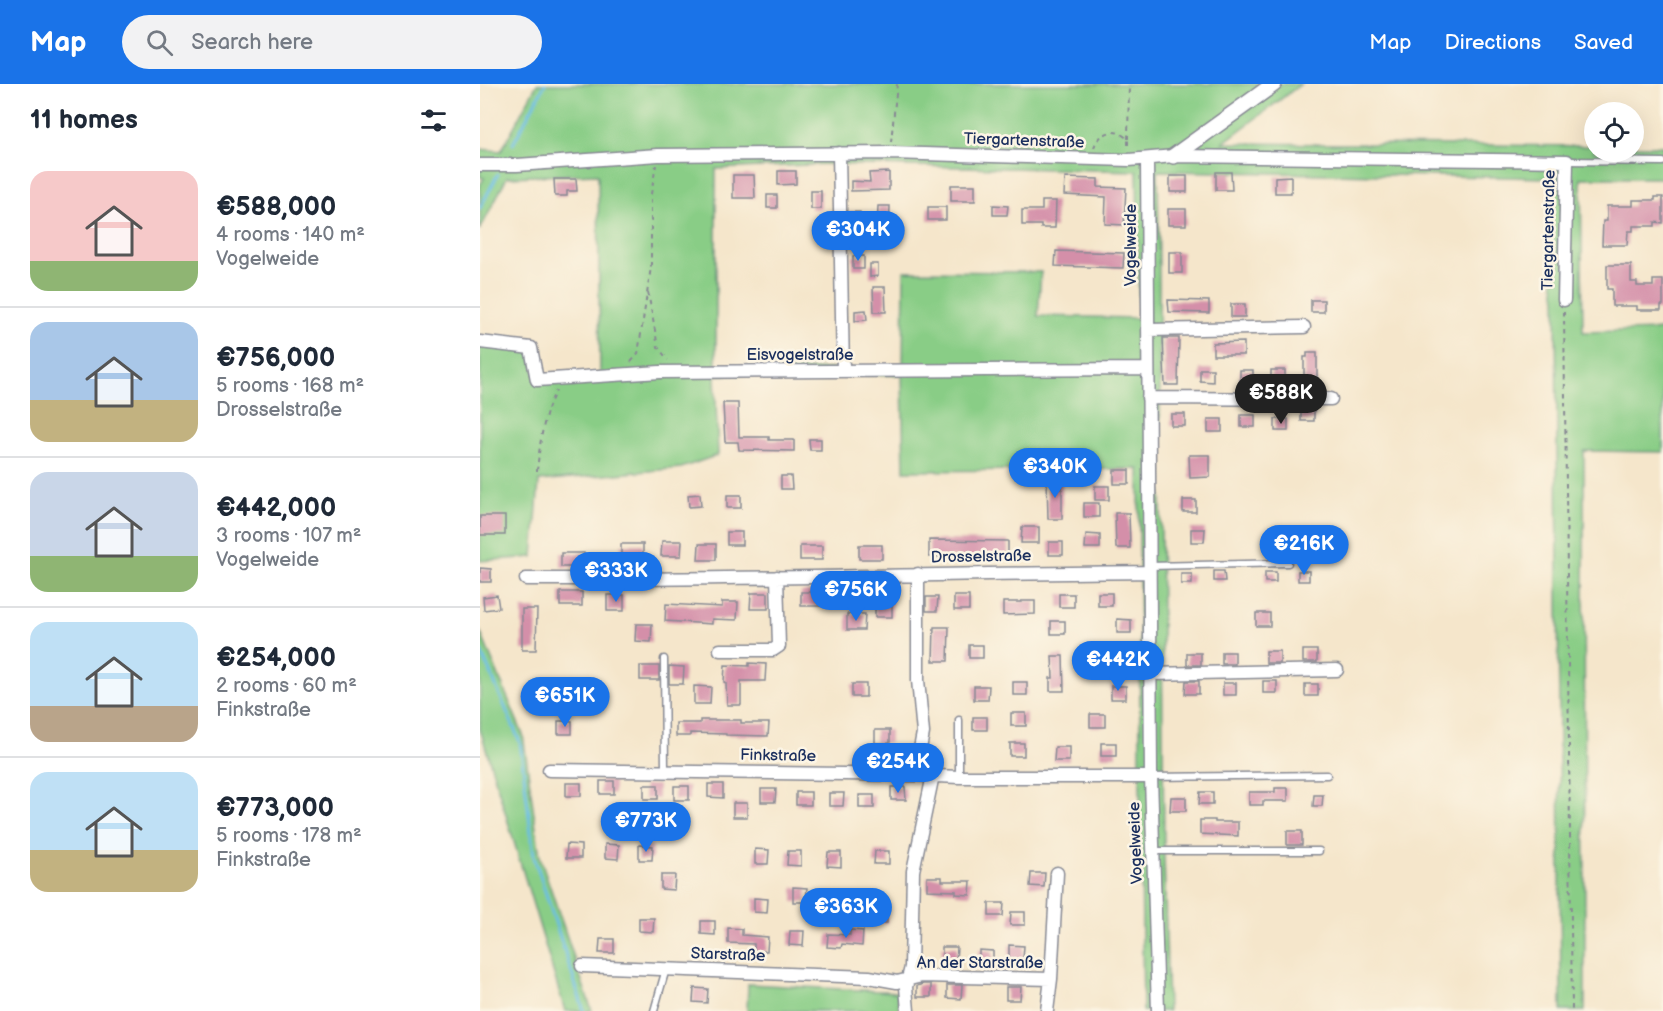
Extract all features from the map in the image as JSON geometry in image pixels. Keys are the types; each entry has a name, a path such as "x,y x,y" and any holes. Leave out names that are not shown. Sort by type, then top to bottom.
{"street":[{"path":"1174,156 1275,84"},
{"name":"Tiergartenstraße","path":"481,165 517,165 658,154 839,153 1129,160 1174,156 1567,161 1564,300"},
{"path":"839,153 843,371"},
{"name":"Vogelweide","path":"1147,159 1151,777 1158,1011"},
{"path":"1148,330 1304,327"},
{"name":"Eisvogelstraße","path":"480,342 531,348 537,380 677,372 1148,369"},
{"path":"1148,398 1331,399"},
{"name":"Drosselstraße","path":"526,579 681,579 1149,569"},
{"path":"915,775 923,733 918,680 918,574"},
{"path":"720,650 773,650 779,646 777,577"},
{"path":"1150,674 1337,670"},
{"name":"Finkstraße","path":"549,770 959,777 1151,777"},
{"path":"908,1011 906,987 911,968 913,871 933,775"},
{"name":"An der Starstraße","path":"1047,1011 1057,873"},
{"name":"Starstraße","path":"582,966 869,977 897,982 908,979"},
{"name":"An der Starstraße","path":"908,979 922,976 1051,980"}],"lane":[{"name":"Tiergartenstraße","path":"1567,161 1663,162"},
{"path":"1149,569 1288,563"},
{"path":"664,658 665,771"},
{"path":"959,720 959,777"},
{"path":"1151,777 1327,775"},
{"path":"1153,850 1319,851"},
{"path":"654,1011 666,969"}],"path":[{"path":"890,153 897,84"},
{"path":"1129,84 1129,160"},
{"path":"1092,159 1095,142 1106,133 1118,132 1128,139"},
{"path":"615,375 627,369 638,354 651,267 651,194 658,154"},
{"path":"648,289 658,347 677,372"},
{"path":"1564,300 1572,1011"},
{"path":"537,471 540,442 550,402 564,378"}],"green space":[{"path":"537,84 1301,84 1223,143 1584,146 1584,162 1644,162 1644,146 1663,146 1663,178 1581,178 1583,332 1663,330 1663,452 1584,451 1585,1011 1561,1011 1556,299 1550,258 1551,178 1158,171 1164,855 1168,1011 1143,1011 1139,469 904,471 902,375 715,375 718,455 681,468 539,481 533,557 480,561 480,346 530,350 537,384 600,379 598,174 507,177 480,230 480,185 484,178 480,177 480,149 501,151","holes":["828,164 1137,171 1139,318 1038,316 1041,272 904,271 903,368 716,370 716,169"]},
{"path":"480,631 523,735 540,857 592,1011 565,1011 480,729"},
{"path":"748,984 898,992 899,1011 747,1011"}],"building":[{"path":"778,171 796,171 796,184 778,185"},
{"path":"889,172 889,190 851,191 851,181 870,182 869,173"},
{"path":"1216,172 1231,172 1232,190 1216,190"},
{"path":"733,175 754,175 755,198 733,198"},
{"path":"1170,176 1187,176 1187,192 1170,192"},
{"path":"1291,176 1291,193 1275,193 1275,177"},
{"path":"1065,178 1098,179 1098,187 1126,188 1124,225 1105,224 1106,197 1064,195"},
{"path":"554,179 576,179 577,191 567,191 567,196 555,196"},
{"path":"951,185 975,185 975,201 951,201"},
{"path":"811,191 821,191 821,209 811,209"},
{"path":"767,195 777,195 777,208 767,208"},
{"path":"1655,197 1663,197 1663,223 1655,222 1655,226 1633,226 1633,231 1628,231 1627,245 1602,245 1603,221 1607,221 1607,206 1633,206 1633,200 1655,200"},
{"path":"1042,201 1056,201 1055,228 1022,225 1022,210 1042,210"},
{"path":"993,205 1008,206 1007,215 993,215"},
{"path":"878,206 890,206 889,230 877,230"},
{"path":"928,207 946,207 946,220 928,220"},
{"path":"1168,209 1186,209 1186,225 1168,225"},
{"path":"849,212 860,212 860,222 849,221"},
{"path":"1056,251 1124,253 1123,268 1055,266"},
{"path":"1169,252 1182,252 1182,273 1169,273"},
{"path":"853,256 864,256 864,269 853,269"},
{"path":"870,264 878,264 878,276 870,277"},
{"path":"1607,265 1631,265 1631,282 1637,282 1637,286 1653,286 1653,280 1663,280 1661,310 1637,310 1637,306 1612,306 1612,289 1607,289"},
{"path":"873,287 885,287 886,312 874,312"},
{"path":"1168,300 1209,301 1209,313 1169,312"},
{"path":"1311,300 1324,300 1324,312 1311,312"},
{"path":"1231,304 1245,304 1245,317 1231,317"},
{"path":"866,310 867,320 855,321 855,311"},
{"path":"1163,338 1179,338 1178,385 1165,385"},
{"path":"1244,342 1244,355 1213,355 1213,343"},
{"path":"1307,353 1317,353 1317,383 1304,383 1304,357 1307,357"},
{"path":"1200,369 1213,369 1213,382 1200,381"},
{"path":"1240,370 1253,370 1253,382 1240,382"},
{"path":"1271,370 1285,370 1285,383 1271,382"},
{"path":"723,403 738,403 739,437 794,440 794,451 739,450 738,442 725,442"},
{"path":"1301,409 1314,409 1314,421 1301,421"},
{"path":"1171,414 1185,414 1185,426 1171,426"},
{"path":"1241,415 1255,415 1255,427 1241,427"},
{"path":"1208,419 1222,419 1222,432 1208,432"},
{"path":"1275,419 1288,419 1288,431 1275,431"},
{"path":"809,439 821,439 821,450 810,450"},
{"path":"1189,455 1210,455 1210,477 1190,478"},
{"path":"1114,470 1129,470 1129,484 1114,484"},
{"path":"781,476 791,476 792,489 781,489"},
{"path":"1047,480 1062,480 1062,519 1048,519"},
{"path":"1095,486 1109,486 1109,500 1095,500"},
{"path":"700,494 701,506 689,507 688,495"},
{"path":"727,495 741,495 741,508 727,508"},
{"path":"1183,500 1196,500 1196,512 1183,512"},
{"path":"1084,503 1099,503 1099,517 1084,517"},
{"path":"1115,513 1129,513 1130,548 1116,548"},
{"path":"480,516 505,516 505,535 480,535"},
{"path":"1022,527 1039,527 1039,543 1021,543"},
{"path":"1191,529 1205,529 1204,542 1191,542"},
{"path":"727,532 742,532 742,545 727,545"},
{"path":"1086,534 1100,535 1100,548 1085,548"},
{"path":"929,540 1008,541 1008,557 929,557"},
{"path":"662,541 682,541 681,556 661,556"},
{"path":"1049,542 1063,542 1063,555 1049,555"},
{"path":"621,544 643,544 643,558 621,558"},
{"path":"699,544 716,544 716,560 698,560"},
{"path":"859,545 882,545 882,559 859,559"},
{"path":"800,546 822,546 822,560 800,560"},
{"path":"561,553 584,553 584,567 561,567"},
{"path":"480,568 491,569 491,582 480,582"},
{"path":"1214,571 1224,571 1225,581 1214,581"},
{"path":"1298,571 1309,571 1309,581 1298,581"},
{"path":"1265,572 1276,572 1276,582 1265,582"},
{"path":"1181,574 1192,574 1192,584 1181,584"},
{"path":"560,592 582,592 582,606 560,606"},
{"path":"801,592 823,592 823,606 801,606"},
{"path":"751,593 768,593 768,609 750,609"},
{"path":"1098,593 1112,593 1112,606 1098,606"},
{"path":"1059,594 1074,594 1074,607 1059,607"},
{"path":"497,595 499,608 484,610 483,597"},
{"path":"607,595 624,595 624,611 607,611"},
{"path":"954,596 969,596 969,610 954,610"},
{"path":"926,597 938,597 937,611 926,611"},
{"path":"875,601 892,601 892,617 875,617"},
{"path":"1035,601 1035,614 1003,615 1003,602"},
{"path":"722,602 738,602 737,620 712,619 712,624 665,621 666,604 722,607"},
{"path":"522,609 537,609 536,650 522,650"},
{"path":"1256,613 1270,613 1270,626 1256,626"},
{"path":"847,614 865,614 864,630 847,630"},
{"path":"1117,619 1131,620 1131,633 1117,633"},
{"path":"1051,621 1065,621 1065,634 1051,634"},
{"path":"636,624 652,624 651,642 635,641"},
{"path":"934,627 949,627 948,661 933,661"},
{"path":"969,645 983,645 983,658 969,658"},
{"path":"1303,650 1317,650 1317,662 1303,662"},
{"path":"1266,651 1280,651 1280,663 1266,663"},
{"path":"1222,652 1235,652 1235,664 1222,664"},
{"path":"1187,653 1201,653 1201,665 1187,665"},
{"path":"1081,655 1092,655 1092,665 1081,665"},
{"path":"1113,655 1127,655 1127,669 1113,669"},
{"path":"1052,656 1063,656 1064,691 1050,691 1050,678 1053,678"},
{"path":"749,663 766,664 765,681 741,681 741,705 727,705 726,683 724,682 725,665 749,666"},
{"path":"640,666 659,666 659,680 640,680"},
{"path":"669,666 684,667 683,684 669,684"},
{"path":"1186,681 1199,681 1199,694 1185,694"},
{"path":"1263,681 1277,681 1277,693 1263,693"},
{"path":"1013,682 1027,682 1027,695 1013,695"},
{"path":"1223,683 1236,683 1236,695 1223,695"},
{"path":"852,684 866,684 866,697 852,697"},
{"path":"1305,684 1318,684 1318,696 1305,696"},
{"path":"694,686 711,687 710,704 694,704"},
{"path":"974,686 989,686 988,700 974,700"},
{"path":"1111,686 1126,686 1126,699 1111,699"},
{"path":"1011,713 1026,713 1026,726 1011,726"},
{"path":"1090,714 1105,714 1105,727 1090,727"},
{"path":"973,717 987,717 987,730 973,730"},
{"path":"700,720 769,723 768,736 690,733 690,736 676,736 676,723 700,723"},
{"path":"558,721 572,721 572,734 558,734"},
{"path":"875,730 890,730 890,743 875,743"},
{"path":"1010,743 1024,743 1024,756 1010,756"},
{"path":"1101,743 1116,743 1116,756 1101,756"},
{"path":"1055,747 1069,747 1069,761 1054,761"},
{"path":"853,757 861,758 861,766 852,766"},
{"path":"600,781 614,781 614,794 600,794"},
{"path":"566,783 581,783 581,796 566,796"},
{"path":"708,784 723,784 723,798 708,797"},
{"path":"644,785 658,785 658,799 644,799"},
{"path":"674,786 689,786 689,800 674,800"},
{"path":"891,787 905,787 906,800 891,800"},
{"path":"1275,788 1288,788 1288,801 1263,801 1263,805 1249,805 1249,792 1275,792"},
{"path":"761,789 776,789 775,802 761,802"},
{"path":"796,792 811,792 811,805 796,805"},
{"path":"1200,792 1213,792 1213,804 1199,804"},
{"path":"829,793 844,793 843,806 829,806"},
{"path":"859,795 874,795 874,808 859,808"},
{"path":"1314,795 1323,795 1322,806 1313,806"},
{"path":"1171,797 1186,797 1186,811 1170,811"},
{"path":"733,803 747,803 747,817 733,817"},
{"path":"1200,820 1238,822 1238,836 1200,834"},
{"path":"1287,831 1302,831 1302,845 1287,845"},
{"path":"567,844 581,845 581,858 566,858"},
{"path":"605,844 619,845 618,859 605,858"},
{"path":"639,845 653,846 652,860 639,860"},
{"path":"755,849 769,850 768,864 755,864"},
{"path":"788,851 801,851 801,866 787,865"},
{"path":"875,851 889,851 889,864 874,864"},
{"path":"828,852 841,852 841,867 827,866"},
{"path":"1031,873 1045,873 1044,887 1030,886"},
{"path":"661,875 675,875 674,890 661,889"},
{"path":"927,877 942,877 942,881 971,881 970,895 956,894 956,891 927,890"},
{"path":"793,887 807,888 806,902 793,902"},
{"path":"754,898 768,899 767,913 754,912"},
{"path":"989,903 1004,903 1003,916 989,916"},
{"path":"873,909 887,909 887,923 872,923"},
{"path":"1011,912 1025,912 1025,925 1010,925"},
{"path":"639,918 654,918 653,932 639,931"},
{"path":"701,921 715,921 715,935 701,934"},
{"path":"728,928 742,929 742,935 768,937 767,951 754,951 754,944 728,943"},
{"path":"850,930 863,931 862,946 842,944 841,948 827,947 828,934 850,935"},
{"path":"790,931 804,931 803,946 789,945"},
{"path":"600,939 614,939 614,953 599,953"},
{"path":"1009,945 1024,946 1023,959 1009,959"},
{"path":"942,947 957,947 956,961 942,961"},
{"path":"979,950 993,951 993,964 979,964"},
{"path":"931,984 931,997 917,997 917,986"},
{"path":"947,985 962,985 961,999 947,998"},
{"path":"1006,987 1021,987 1020,1000 1006,1000"},
{"path":"694,988 708,989 707,1003 693,1002"}],"waterway":[{"path":"513,144 545,84"},
{"path":"480,208 498,174"},
{"path":"480,649 520,742 534,857 584,1011"}]}
